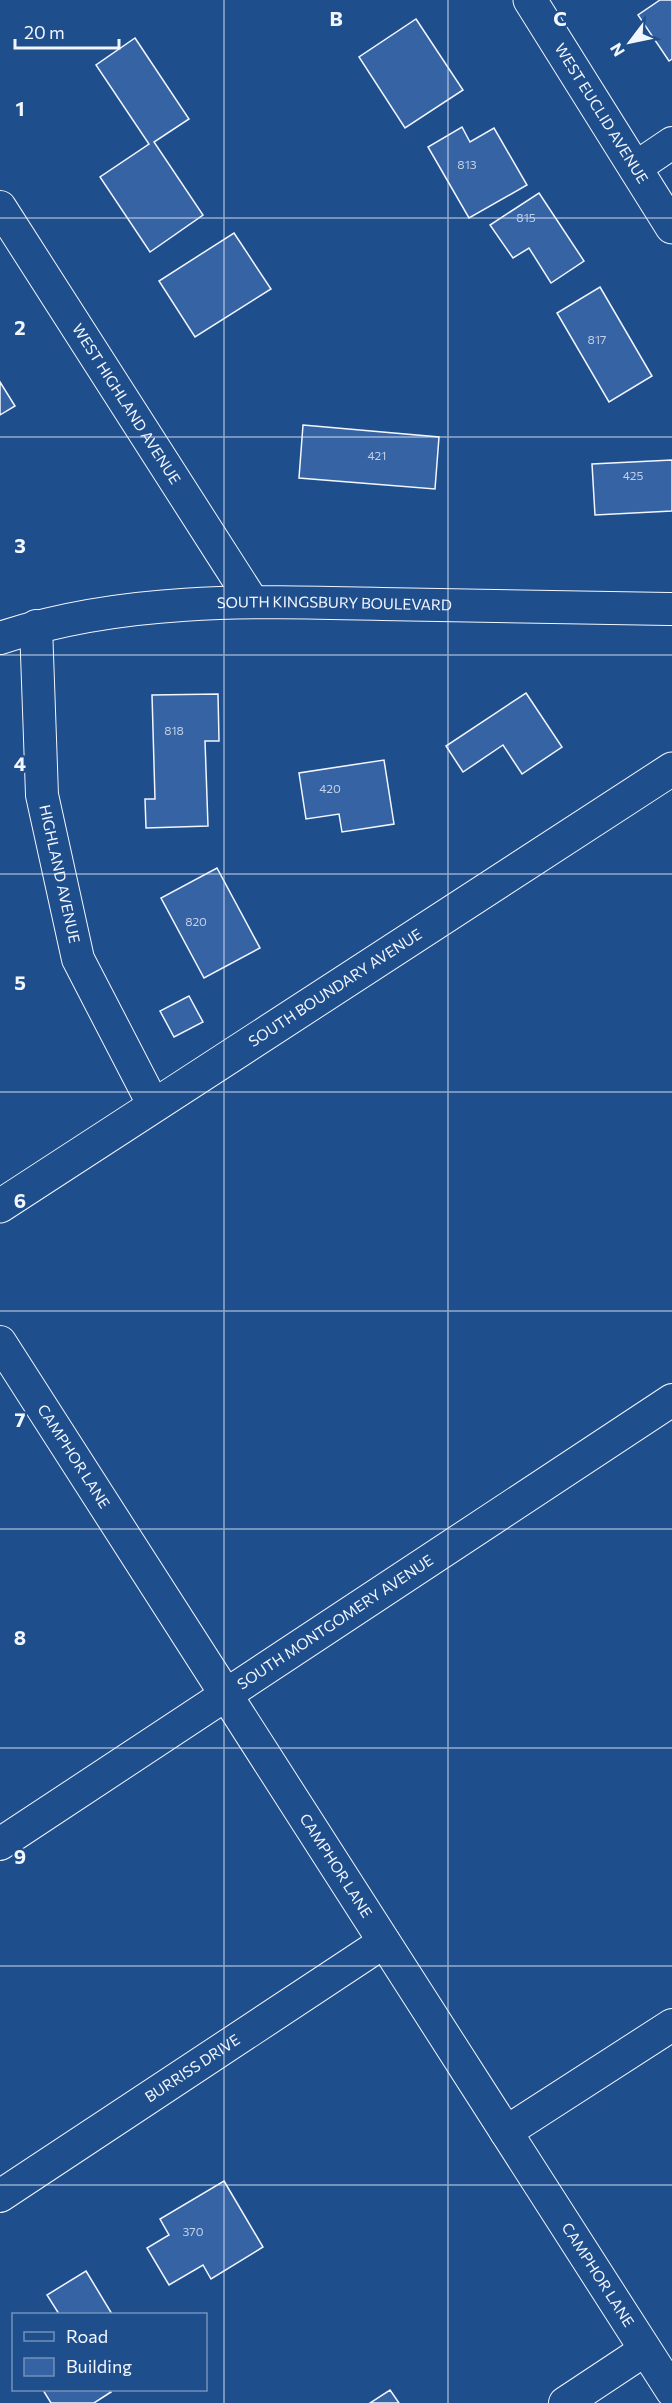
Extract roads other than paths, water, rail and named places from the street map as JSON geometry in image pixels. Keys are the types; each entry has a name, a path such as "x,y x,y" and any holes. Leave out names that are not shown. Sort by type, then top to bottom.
{"street":[{"name":"WEST EUCLID AVENUE","path":"530,0 672,227"},
{"path":"635,168 672,143"},
{"name":"WEST HIGHLAND AVENUE","path":"0,207 252,601"},
{"name":"SOUTH KINGSBURY BOULEVARD","path":"0,638 36,626 109,611 252,601 672,609"},
{"name":"HIGHLAND AVENUE","path":"36,626 42,795 78,959 153,1104"},
{"name":"SOUTH BOUNDARY AVENUE","path":"0,1206 153,1104 672,769"},
{"name":"CAMPHOR LANE","path":"0,1342 672,2391"},
{"name":"SOUTH MONTGOMERY AVENUE","path":"0,1844 672,1400"},
{"name":"BURRISS DRIVE","path":"0,2196 384,1942"},
{"path":"506,2132 672,2025"},
{"path":"565,2403 645,2350"}]}
